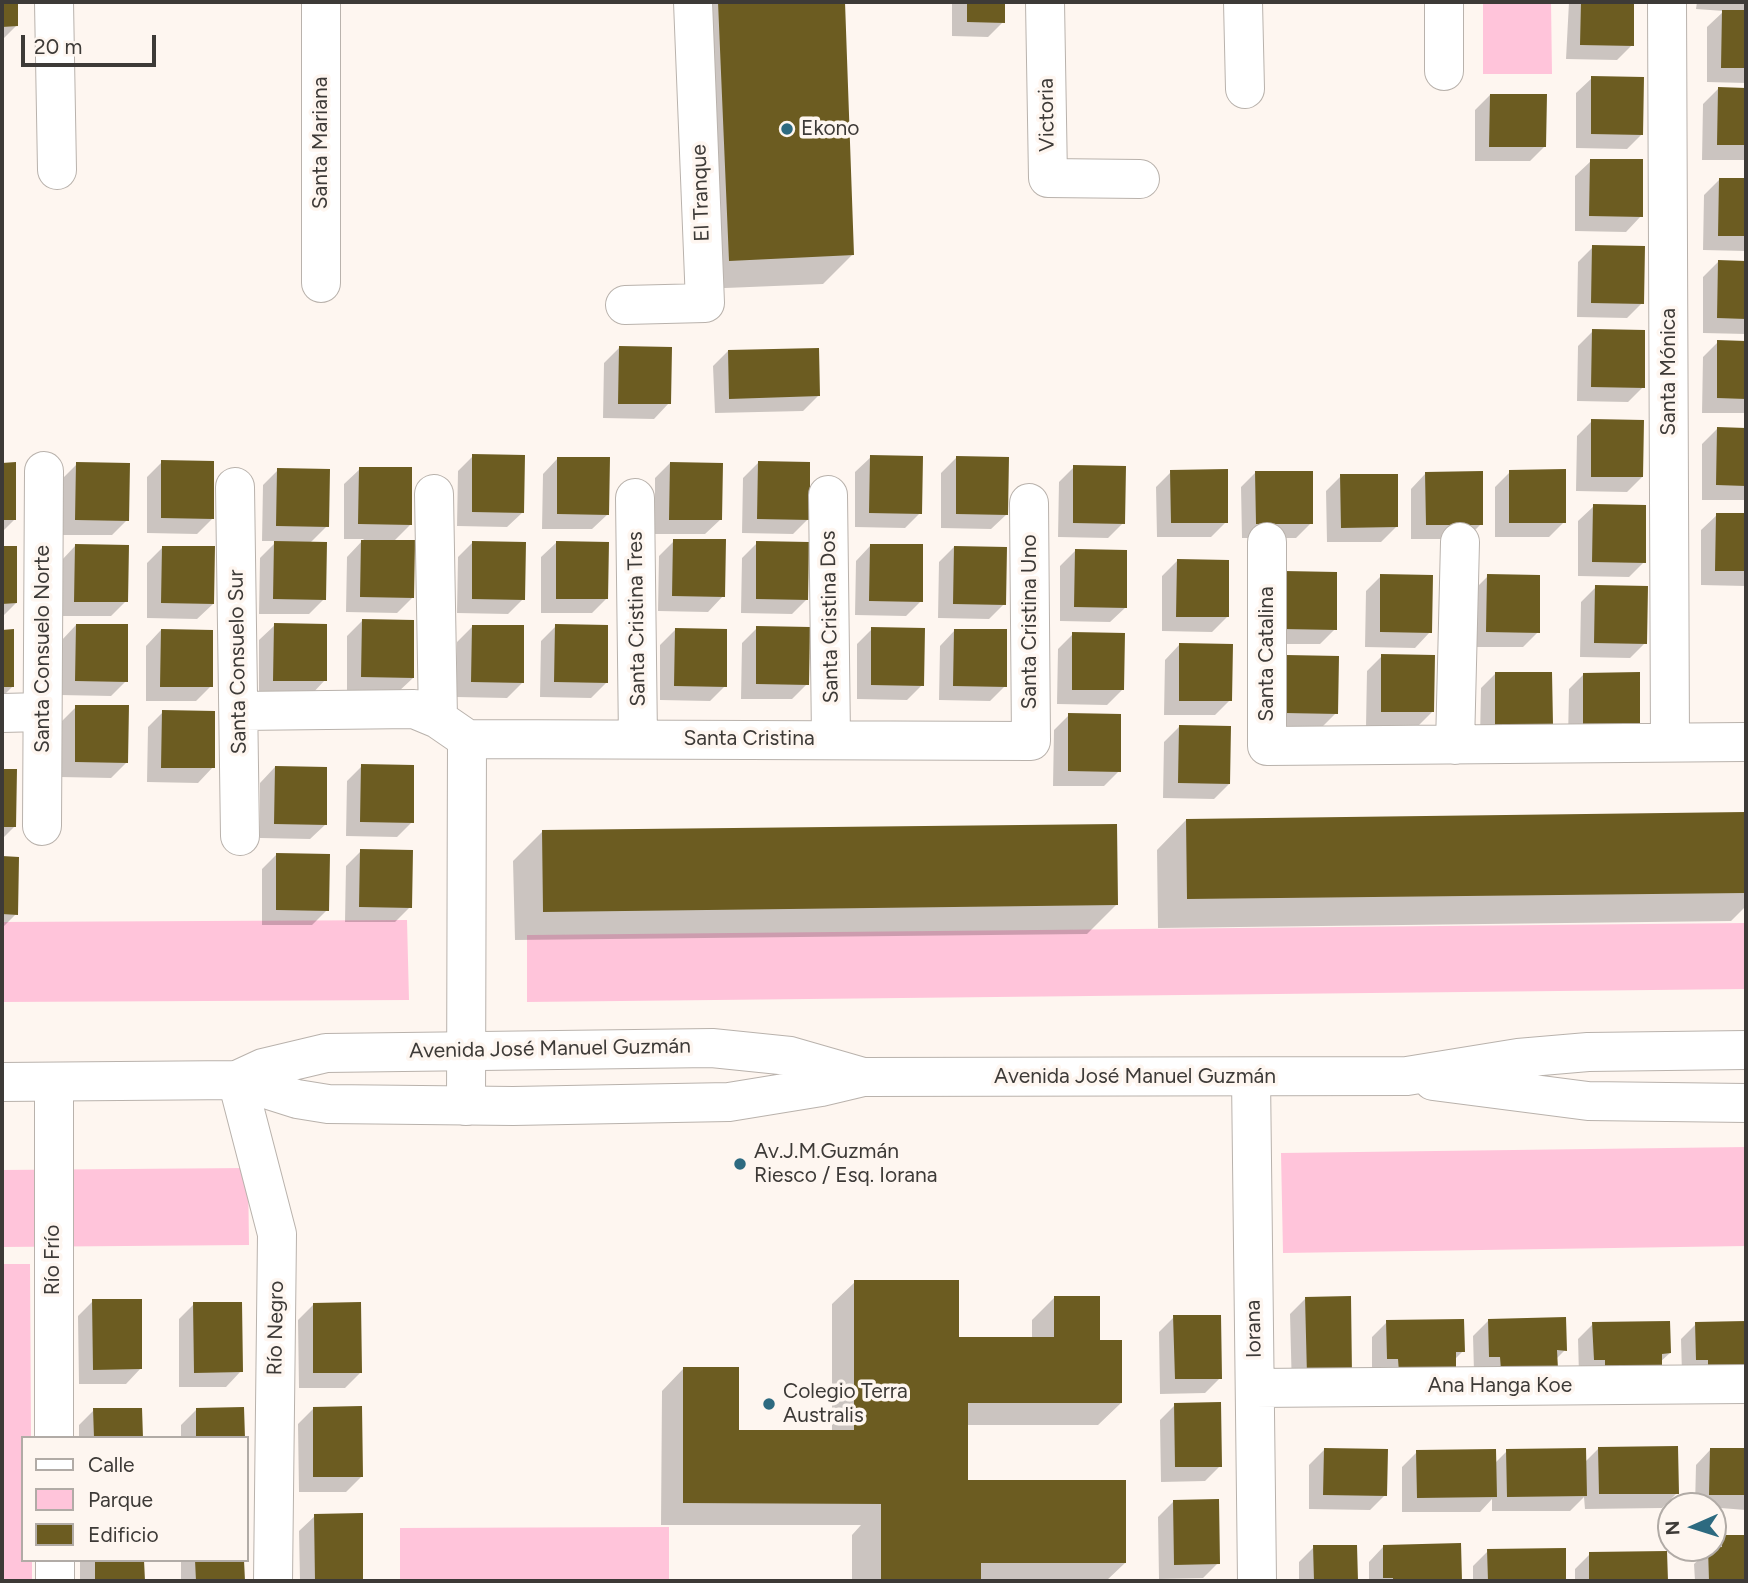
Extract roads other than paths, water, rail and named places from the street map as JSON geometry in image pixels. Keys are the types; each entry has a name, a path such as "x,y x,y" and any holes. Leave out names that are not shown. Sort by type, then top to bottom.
{"street":[{"path":"54,2 57,170"},
{"name":"Santa Mariana","path":"320,2 321,283"},
{"name":"El Tranque","path":"625,304 705,303 694,2"},
{"name":"Victoria","path":"1045,2 1048,178 1140,179"},
{"path":"1243,2 1245,89"},
{"path":"1444,2 1444,71"},
{"name":"Santa Mónica","path":"1668,2 1670,742"},
{"name":"Santa Consuelo Norte","path":"42,826 44,471"},
{"name":"Santa Consuelo Sur","path":"234,488 240,711 240,836"},
{"path":"434,494 453,729 466,1106"},
{"name":"Santa Cristina Dos","path":"828,495 831,738"},
{"name":"Santa Cristina Tres","path":"635,498 638,739"},
{"name":"Santa Cristina Uno","path":"1030,503 1031,741"},
{"name":"Santa Catalina","path":"1267,542 1267,746 1746,742"},
{"path":"1455,745 1460,542"},
{"name":"Santa Cristina","path":"240,711 414,709 453,729 638,739 1031,741"},
{"path":"2,712 42,712"},
{"name":"Avenida José Manuel Guzmán","path":"237,1080 263,1068 326,1053 466,1051 751,1050 815,1062 863,1077"},
{"name":"Avenida José Manuel Guzmán","path":"2,1082 237,1080 297,1099 328,1104 466,1106 729,1102 863,1077 1407,1076 1518,1058 1588,1052 1746,1050"},
{"name":"Avenida José Manuel Guzmán","path":"1407,1076 1473,1088 1588,1101 1746,1103"},
{"name":"Iorana","path":"1251,1077 1256,1581"},
{"name":"Río Negro","path":"237,1080 277,1234 273,1581"},
{"name":"Río Frío","path":"54,1082 54,1436"},
{"name":"Ana Hanga Koe","path":"1255,1388 1746,1384"},
{"path":"55,1562 55,1581"}],"place":[{"name":"Ekono","path":"787,129"},
{"name":"Av.J.M.Guzmán Riesco / Esq. Iorana","path":"740,1164"},
{"name":"Colegio Terra Australis","path":"769,1404"}]}
